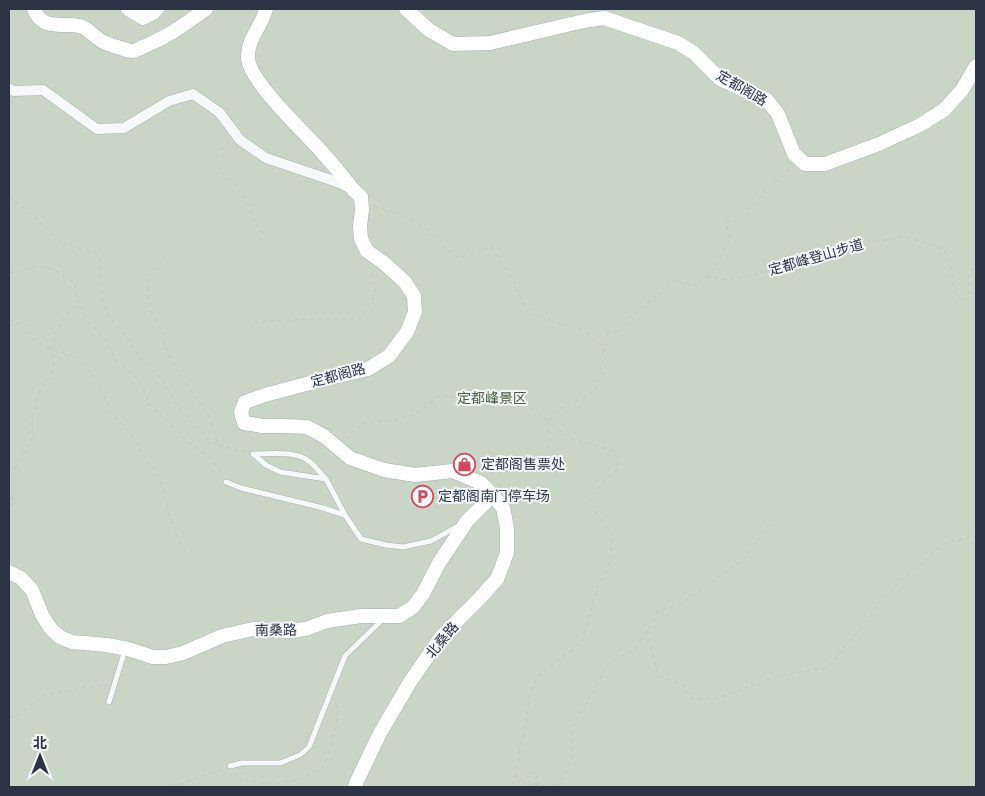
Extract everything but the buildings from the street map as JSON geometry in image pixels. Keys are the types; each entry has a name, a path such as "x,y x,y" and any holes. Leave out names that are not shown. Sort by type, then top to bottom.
{"street":[{"path":"34,9 42,22 54,25 82,26 103,43 132,51 158,41 182,27 206,9"},
{"path":"128,9 142,18 157,9"},
{"path":"266,9 264,17 250,40 248,59 253,74 281,109 341,174 350,188"},
{"name":"定都阁路","path":"406,9 430,30 453,44 490,43 604,18 678,43 694,54 720,79 767,100 778,114 794,154 805,164 825,164 879,144 920,125 944,110 962,90 976,66"},
{"path":"9,89 14,91 43,90 97,129 124,128 169,100 193,94 220,113 240,140 266,158 337,182 361,196 361,239 367,252"},
{"name":"定都阁路","path":"367,252 384,263 405,282 414,296 415,312 407,332 389,356 368,369 265,395 245,402 242,412 244,422 263,426 307,427 324,436 350,458 384,470 415,475 453,471 481,483 493,495"},
{"name":"南桑路","path":"9,572 21,578 32,590 42,615 60,637 72,642 107,645 125,648 153,657 166,657 183,653 222,636 252,629 288,631 306,629 327,621 361,616 399,616 413,607 423,594 439,563 467,521 493,495"},
{"name":"北桑路","path":"355,787 380,734 410,682 441,637 497,579 507,553 507,528 503,508 493,495"}],"lane":[{"path":"253,454 277,453 296,455 309,460 326,479 345,515 361,539 386,546 403,547 430,541 467,521"},
{"path":"253,454 280,472 326,479"},
{"path":"226,482 241,488 345,515"},
{"path":"230,766 242,763 280,763 300,755 309,747 345,656 386,616"},
{"path":"109,702 125,648"}],"path":[{"path":"234,132 213,162 243,191 251,217 264,234 268,243"},
{"path":"481,483 490,474 508,472 524,467 546,451 549,442 548,422 559,409 587,397 595,388 606,368 605,347 608,333 625,329 627,320 675,280 694,286 716,268 724,249 731,239 726,223 757,203 765,190 787,174 789,161"},
{"path":"9,197 21,205 62,243 97,254 101,263 100,289 109,318 126,336 138,355 165,384 176,404 207,439 218,446 253,454"},
{"path":"361,202 402,215 426,229 442,246 459,258 492,248 514,284 522,304 534,314 580,328 605,347"},
{"name":"定都峰登山步道","path":"705,277 730,280 822,257 855,242 880,241 904,236 931,244 944,251 954,291 961,301 970,295 969,273 976,263"},
{"path":"254,322 357,319 366,311 376,293 367,252"},
{"path":"162,261 146,281 150,310 162,332 170,359 193,395 206,410 218,446"},
{"path":"9,273 35,266 53,269 74,282 78,302 90,324 104,337 116,360 142,385 150,406 186,440 210,458 226,482"},
{"path":"9,507 14,494 14,470 32,438 32,415 38,393 54,370 55,334 60,324 78,302"},
{"path":"9,320 26,326 33,338 45,347 79,358 96,379 113,415 130,433 148,462 160,476 169,514 176,534 187,555"},
{"path":"337,447 362,423 396,420 416,414 440,395 482,402 515,393 548,422 572,439 615,451 618,469 598,488 589,501 613,538 609,564 596,588 581,643 537,678 529,697 526,727 521,743 514,784 537,772 536,787"},
{"path":"556,787 571,762 572,729 610,662 635,650 658,612 684,601 745,558 770,523"},
{"path":"647,630 658,675 684,686 692,699 720,698 766,680 827,668 866,621 878,603 897,584 944,544 976,535"},
{"path":"9,718 20,713 44,695 114,684"},
{"path":"172,787 230,766"}],"green space":[{"name":"定都峰景区","path":"9,9 976,9 976,787 9,787"}],"place":[{"name":"定都阁售票处","path":"465,464"},
{"name":"定都阁南门停车场","path":"422,496"}]}
